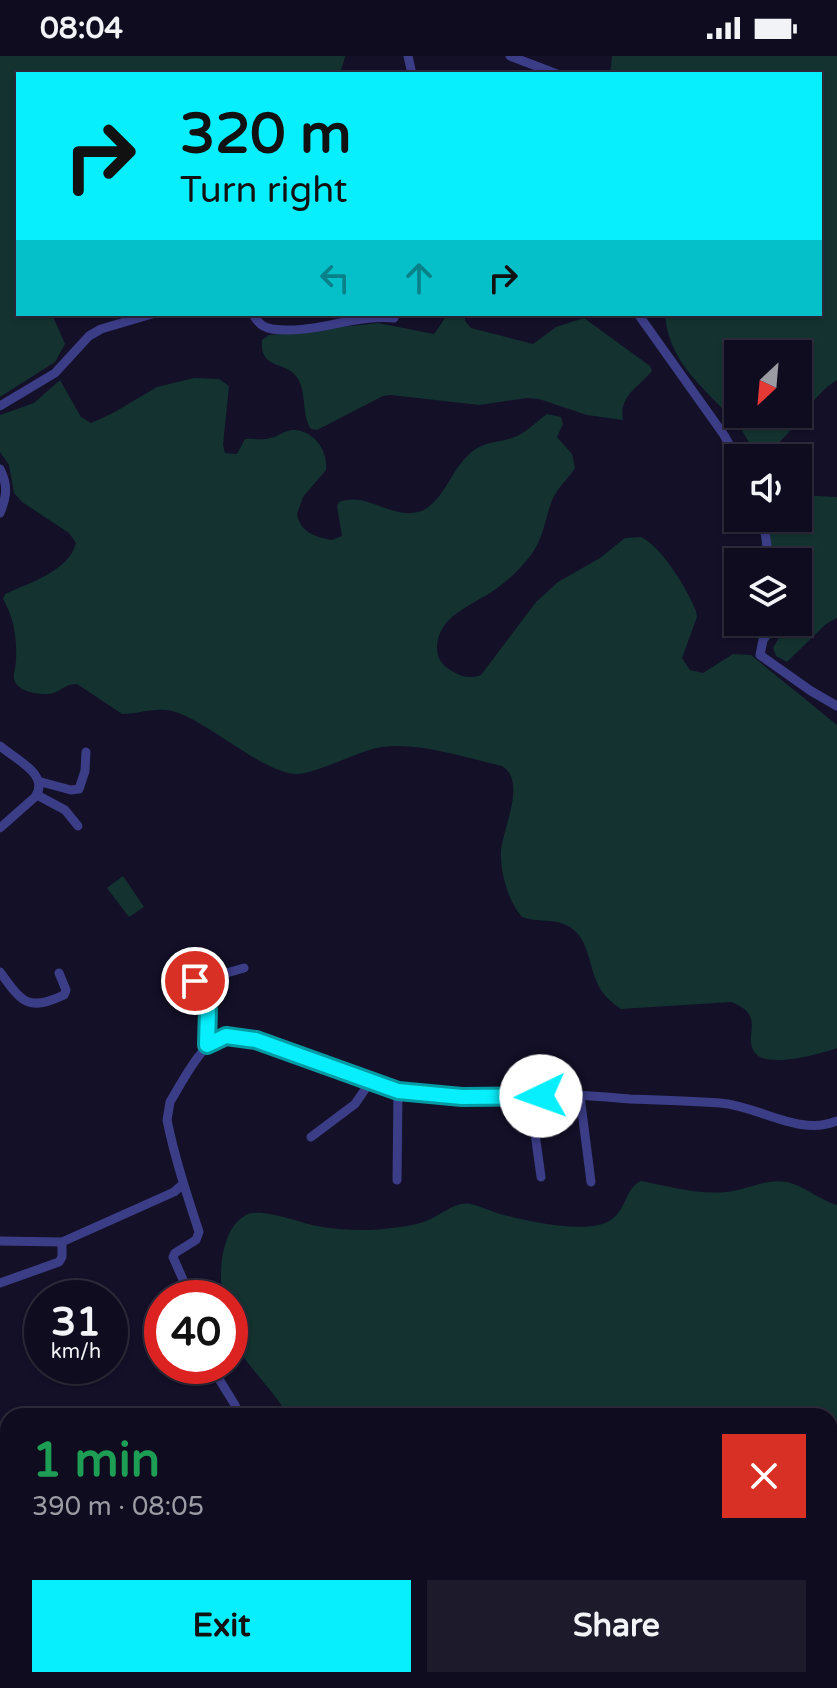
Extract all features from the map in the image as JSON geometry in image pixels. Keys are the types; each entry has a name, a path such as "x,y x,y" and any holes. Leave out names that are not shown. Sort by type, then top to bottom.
{"street":[{"path":"510,56 552,72"},
{"path":"0,406 55,373 89,336 101,329 145,316"},
{"path":"254,316 270,329 296,329 355,319 394,318"},
{"path":"639,316 729,444"},
{"path":"0,469 6,480 7,494 0,513"},
{"path":"766,636 760,655 837,706"},
{"path":"0,746 41,782 71,790 79,789 85,771 86,752"},
{"path":"0,828 37,795 41,782"},
{"path":"37,795 65,810 78,826"},
{"path":"183,1280 173,1257 194,1242 199,1232 182,1185 167,1111 207,1045 208,1009 192,983 244,968"},
{"path":"0,972 24,1001 31,1004 64,995 66,990 59,973"},
{"path":"207,1045 226,1036 256,1040 398,1091 462,1097 580,1096 732,1104 808,1127 837,1121"},
{"path":"311,1137 355,1104 370,1082"},
{"path":"397,1180 398,1091"},
{"path":"580,1096 591,1182"},
{"path":"530,1097 541,1177"},
{"path":"0,1241 62,1242 174,1192 182,1185"},
{"path":"0,1283 59,1262 62,1242"},
{"path":"222,1384 236,1408"}],"green space":[{"path":"0,56 345,56 341,72 16,72 16,316 53,316 65,344 55,362 0,397"},
{"path":"612,56 837,56 837,380 812,403 812,340 724,340 724,411 692,376 674,348 665,316 822,316 822,72 610,72"},
{"path":"447,316 465,316 471,328 533,344 556,327 584,318 650,366 652,371 627,398 623,420 587,415 539,399 479,405 391,395 383,396 317,430 311,429 308,423 298,379 287,369 269,361 262,350 262,340 269,335 378,323 434,334"},
{"path":"194,378 219,379 229,386 223,445 225,453 237,454 245,439 267,439 291,430 308,434 319,443 325,456 326,470 303,497 297,514 301,525 309,533 332,540 342,536 339,502 359,500 398,512 418,512 438,498 462,462 476,449 517,436 547,414 561,417 563,424 557,437 572,454 575,468 553,498 542,535 523,565 506,582 450,619 439,636 439,658 445,667 459,675 481,675 536,602 558,582 600,558 625,538 641,537 666,559 696,611 697,617 682,658 690,670 703,673 733,654 751,655 837,725 837,1048 772,1060 756,1054 752,1048 748,1013 731,1002 621,1009 613,1003 598,985 579,935 561,923 522,917 509,895 501,851 512,806 513,782 502,766 442,752 397,746 372,749 314,771 295,774 267,765 205,726 176,712 155,710 122,714 77,684 47,694 33,693 19,687 14,677 14,628 3,599 5,594 57,569 72,553 76,543 69,533 22,502 14,493 9,465 0,452 0,415 34,403 60,380 81,417 91,423 157,387"},
{"path":"740,428 792,428 777,444 751,444"},
{"path":"812,496 837,497 837,618 826,624 787,662 776,656 773,648 780,636 812,636 812,548 761,548 764,532 812,532"},
{"path":"123,876 144,907 129,917 107,888"},
{"path":"641,1181 715,1193 787,1182 837,1205 837,1408 283,1408 248,1363 248,1280 221,1280 221,1277 226,1241 231,1230 246,1215 261,1213 325,1227 376,1230 421,1223 465,1204 537,1222 579,1227 610,1220 621,1209 631,1190"}],"route":[{"path":"195,981 192,985 208,1009 207,1045 226,1036 256,1040 398,1091 462,1097 541,1096"}]}
